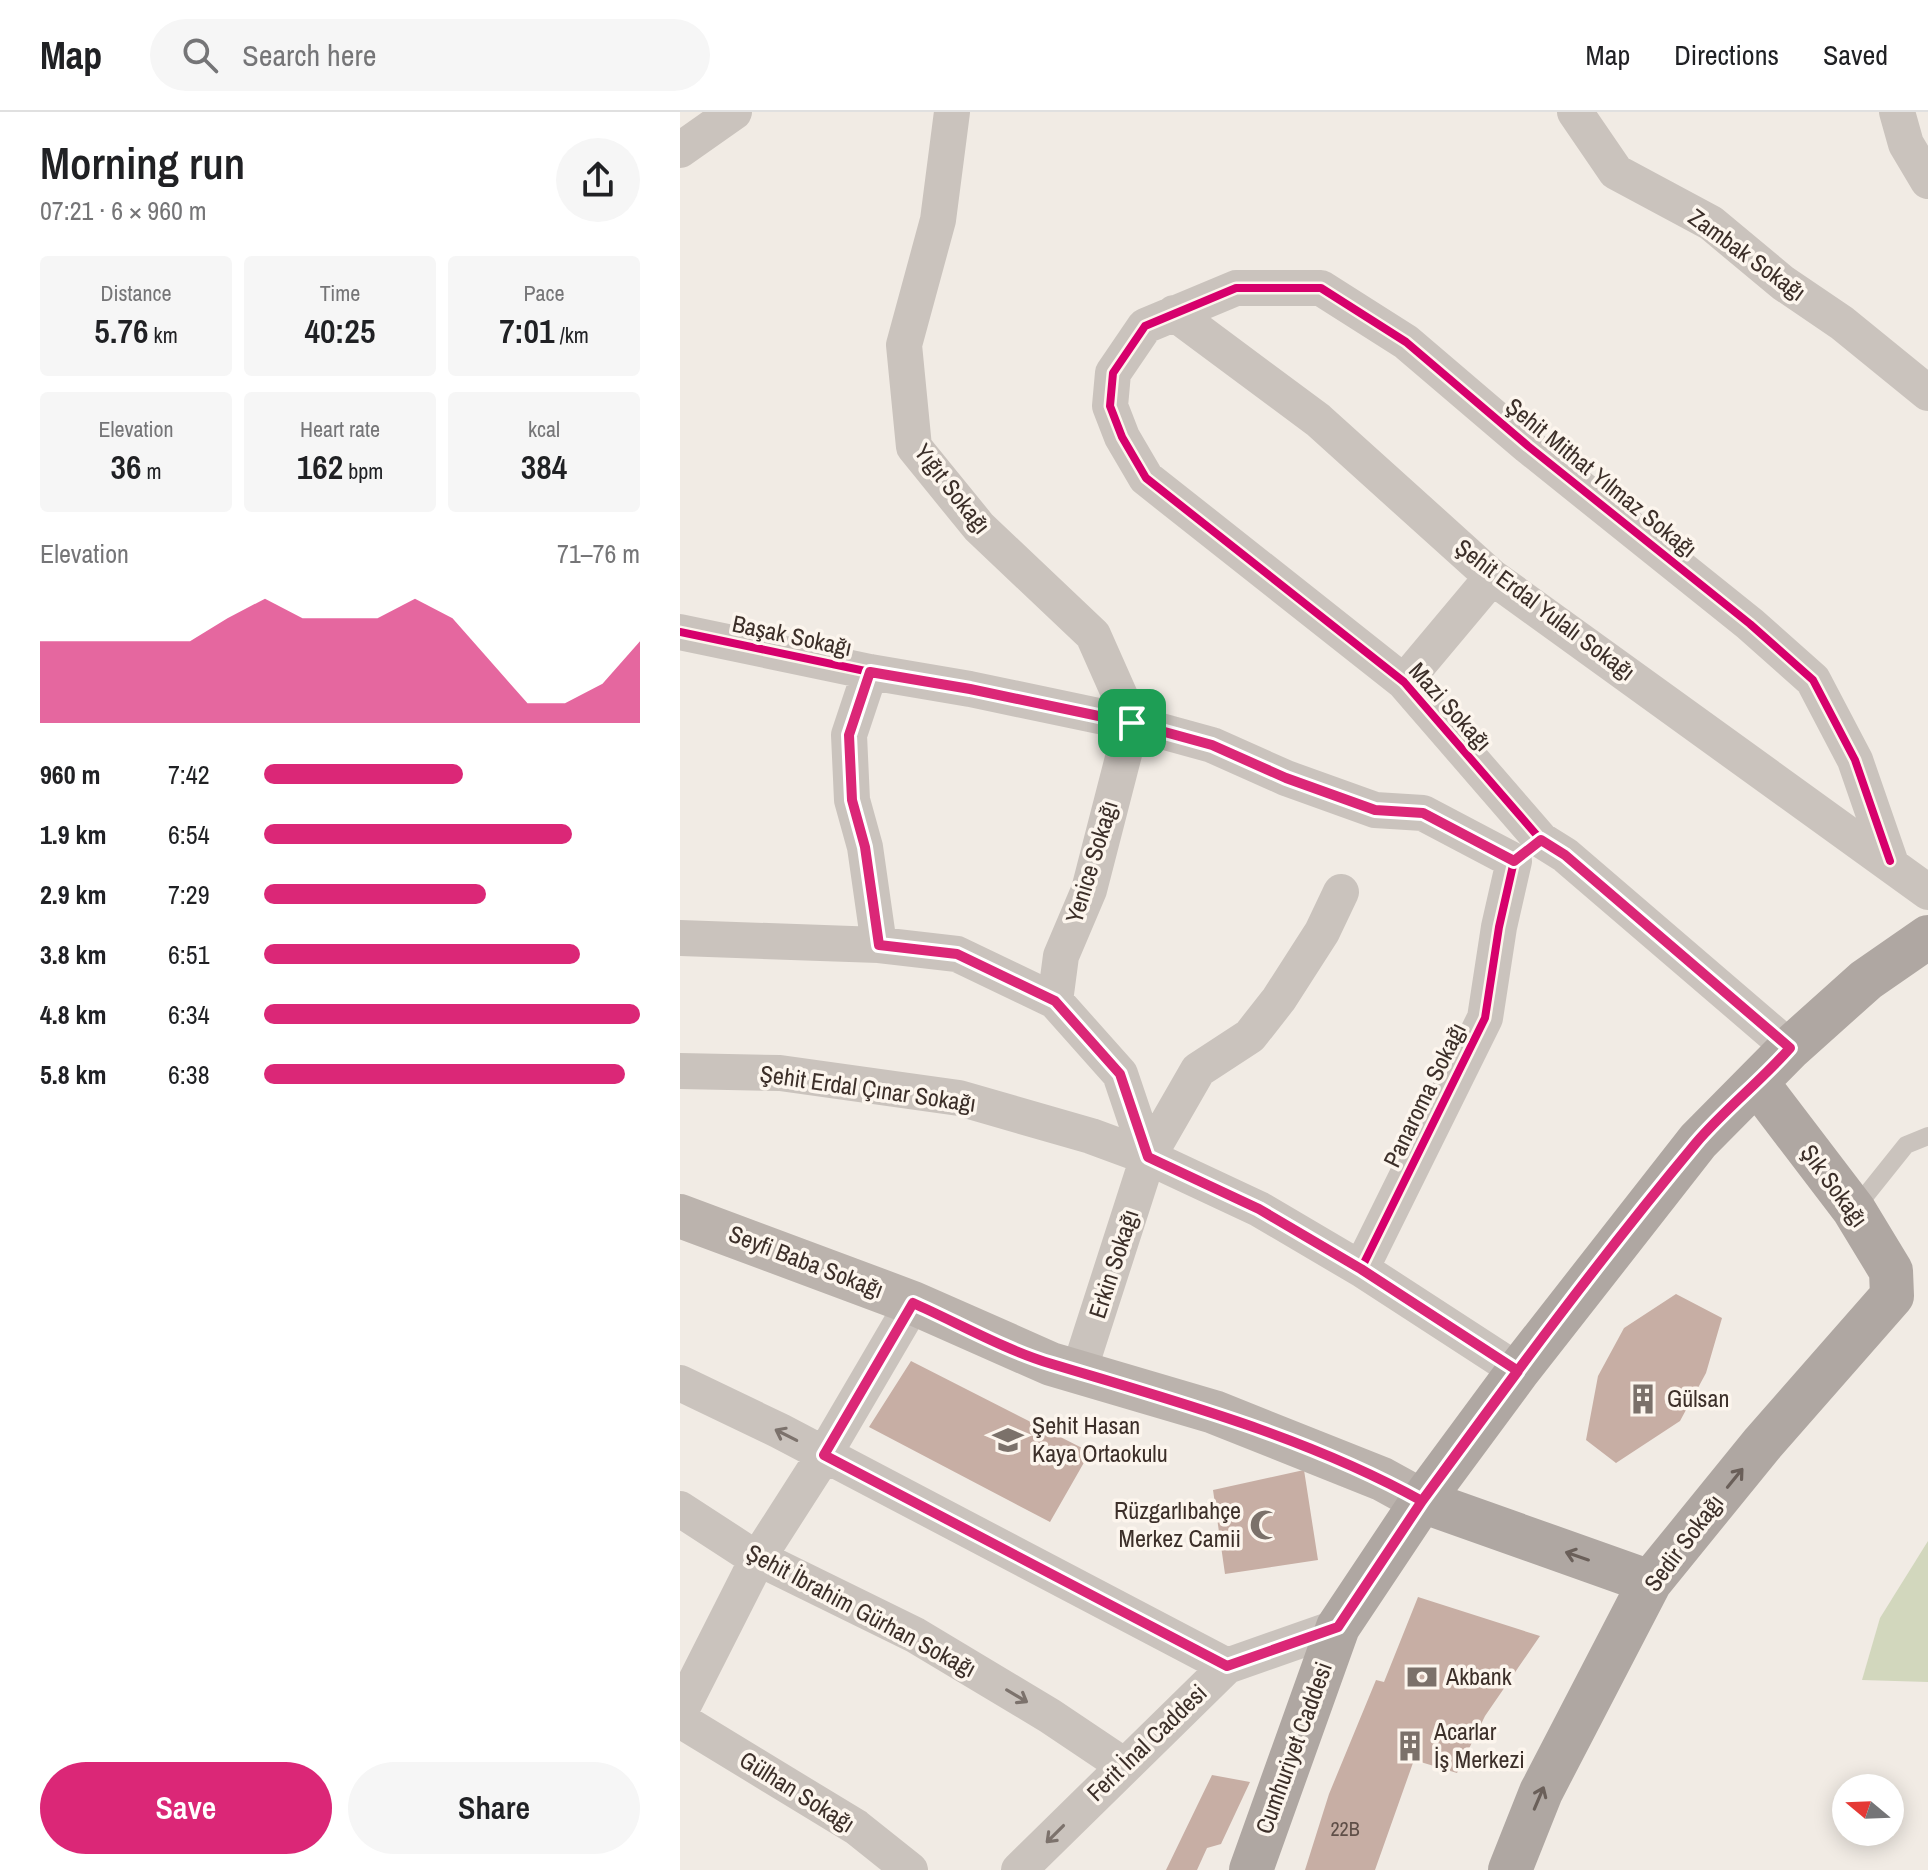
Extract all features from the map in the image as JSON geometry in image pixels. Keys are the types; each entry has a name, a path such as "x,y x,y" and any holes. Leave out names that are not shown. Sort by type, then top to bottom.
{"main road":[{"name":"Cumhuriyet Caddesi","path":"1251,1870 1338,1627 1422,1501 1518,1371 1698,1141 1758,1084 1790,1048 1866,980 1928,937"},
{"name":"Şık Sokağı","path":"1758,1084 1854,1210 1891,1271 1892,1296"},
{"name":"Sedir Sokağı","path":"1510,1870 1541,1792 1650,1582 1763,1443 1892,1296"},
{"path":"1422,1501 1650,1582"}],"street":[{"path":"680,150 734,112"},
{"name":"Yığıt Sokağı","path":"952,112 938,220 904,345 914,447 979,527 1093,635 1132,723"},
{"name":"Zambak Sokağı","path":"1575,112 1616,172 1711,223 1928,393"},
{"path":"1897,112 1906,144 1928,181"},
{"name":"Şehit Mithat Yılmaz Sokağı","path":"1174,313 1236,288 1321,288 1406,342 1528,446 1750,624 1813,680 1855,760 1890,861"},
{"name":"Şehit Erdal Yulalı Sokağı","path":"1174,313 1318,420 1492,577 1890,861 1928,892"},
{"name":"Mazi Sokağı","path":"1174,313 1145,326 1113,373 1110,406 1122,437 1146,478 1404,682 1528,851 1565,855 1790,1048"},
{"path":"1404,682 1492,577"},
{"name":"Başak Sokağı","path":"681,640 970,689 1132,723"},
{"path":"870,672 849,735 852,800 865,847 879,945"},
{"path":"1132,723 1212,745 1286,778 1375,810 1423,813 1528,851"},
{"name":"Yenice Sokağı","path":"1055,1001 1061,956 1089,890 1132,723"},
{"name":"Panaroma Sokağı","path":"1361,1269 1485,1018 1499,927 1528,851"},
{"name":"Erkin Sokağı","path":"1079,1371 1148,1157 1198,1070 1250,1036 1279,999 1322,932 1341,892"},
{"path":"680,938 879,945 957,954 1055,1001 1120,1074 1148,1157"},
{"name":"Şehit Erdal Çınar Sokağı","path":"680,1071 780,1073 959,1098 1091,1136 1148,1157 1259,1209 1361,1269 1518,1371"},
{"name":"Seyfi Baba Sokağı","path":"680,1216 763,1244 913,1303 1037,1358 1214,1412 1382,1479 1422,1501"},
{"path":"680,1712 758,1558 824,1455 913,1303"},
{"path":"680,1383 1227,1666"},
{"name":"Şehit İbrahim Gürhan Sokağı","path":"680,1509 758,1558 915,1635 1050,1716 1123,1765"},
{"name":"Ferit İnal Caddesi","path":"1019,1870 1227,1666 1338,1627"},
{"name":"Gülhan Sokağı","path":"680,1720 856,1827 910,1870"}],"lane":[{"path":"1854,1210 1906,1145 1928,1136"}],"green space":[{"path":"1928,1541 1928,1682 1862,1680 1880,1618"}],"building":[{"name":"Gülsan","path":"1676,1294 1722,1318 1706,1373 1680,1421 1616,1463 1586,1440 1598,1376 1624,1328"},
{"path":"911,1361 1090,1452 1050,1522 869,1427"},
{"name":"Rüzgarlıbahçe Merkez Camii","path":"1304,1470 1318,1560 1225,1574 1213,1490"},
{"name":"Acarlar İş Merkezi","path":"1418,1597 1540,1636 1485,1716 1457,1773 1414,1760 1375,1870 1305,1870 1329,1794 1376,1680 1384,1682"},
{"path":"1212,1775 1250,1782 1221,1844 1207,1848 1197,1870 1166,1870"}],"cycle path":[{"path":"1790,1048 1565,855 1541,840 1404,682 1146,478 1122,437 1110,406 1113,373 1145,326 1236,288 1321,288 1406,342 1528,446 1750,624 1813,680 1855,760 1890,861"},
{"path":"680,632 1132,723 1212,745 1286,778 1375,810 1423,813 1514,861 1499,927 1485,1018 1361,1269"}],"place":[{"name":"Gülsan","path":"1643,1399"},
{"name":"Şehit Hasan Kaya Ortaokulu","path":"1008,1440"},
{"name":"Rüzgarlıbahçe Merkez Camii","path":"1265,1525"},
{"name":"Akbank","path":"1422,1677"},
{"name":"Acarlar İş Merkezi","path":"1410,1746"}],"route":[{"path":"1132,723 970,689 870,672 849,735 852,800 865,847 879,945 957,954 1055,1001 1120,1074 1148,1157 1259,1209 1361,1269 1518,1371 1422,1501 1338,1627 1227,1666 824,1455 913,1303 1051,1364 1214,1412 1382,1479 1422,1501 1473,1431 1518,1371 1698,1141 1758,1084 1790,1048 1565,855 1541,840 1514,861 1423,813 1375,810 1286,778 1212,745 1132,723"}]}
